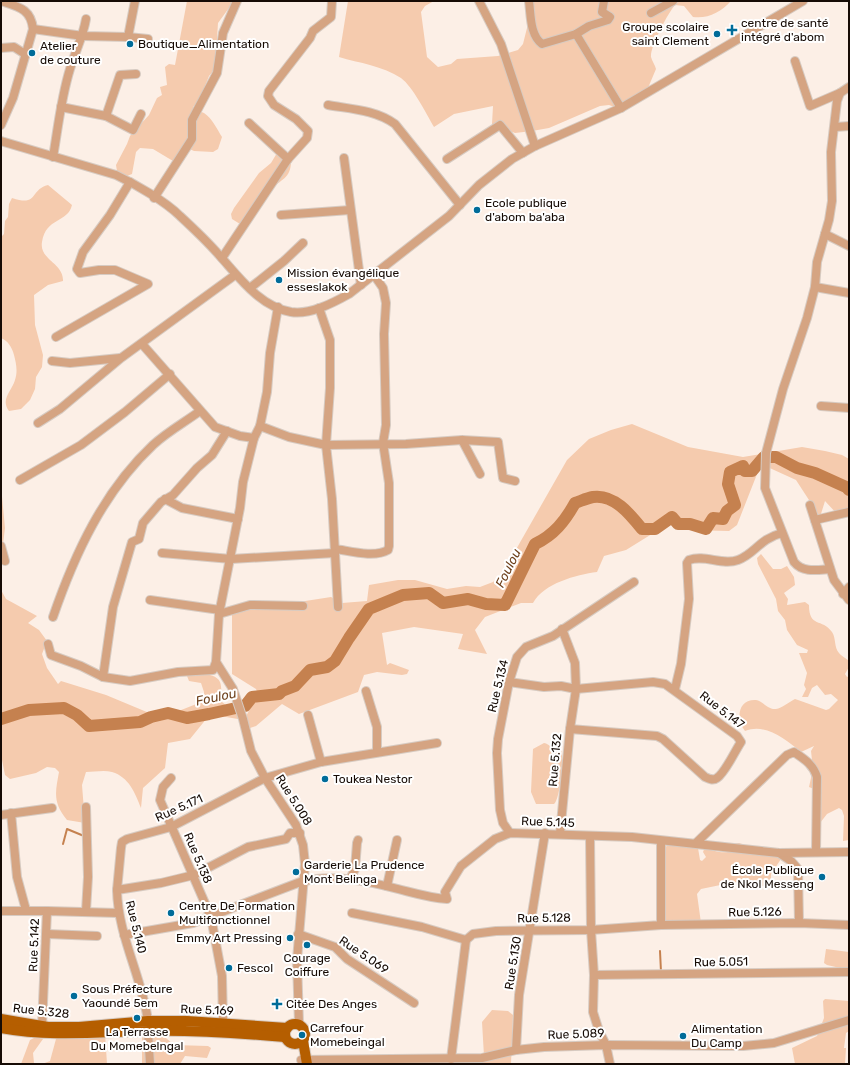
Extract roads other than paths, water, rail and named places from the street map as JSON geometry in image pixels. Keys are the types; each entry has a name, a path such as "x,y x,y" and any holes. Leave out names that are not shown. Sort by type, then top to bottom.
{"main road":[{"name":"Rue 5.328","path":"1,1019 78,1030"},
{"name":"Rue 5.169","path":"78,1030 223,1023 286,1032"},
{"path":"300,1042 291,1044 286,1032 292,1024 299,1024 305,1031 300,1042 304,1062"},
{"name":"Rue 5.169","path":"148,1026 225,1032 286,1032"},
{"name":"Rue 5.328","path":"1,1028 37,1033 78,1030"}],"street":[{"path":"128,37 136,1"},
{"path":"154,198 192,139 192,120 217,73 223,33 237,1"},
{"path":"222,258 288,159 307,138 308,132 296,120 274,105 268,96 269,91 310,38 313,31 331,17 332,1"},
{"path":"479,1 501,44 534,146"},
{"path":"529,1 535,38 542,44 576,34 589,26 608,20 610,18 602,12 604,1"},
{"path":"652,13 674,1"},
{"path":"1,2 19,8 29,14 33,29 13,98 1,125"},
{"path":"1,140 116,175 130,182 179,214 222,258 235,275 260,297 278,307 293,312 319,308 333,303 374,275 449,216 479,185 512,159 534,146 621,108 799,2"},
{"path":"53,157 61,107 70,68 83,36 86,19"},
{"path":"33,29 83,36 148,38"},
{"path":"576,34 593,59 621,108"},
{"path":"1,48 14,47 26,54"},
{"path":"795,61 810,106 840,93 849,87"},
{"path":"106,116 120,75 136,74"},
{"path":"830,569 808,570 799,568 794,562 764,488 766,457 783,389 807,318 815,288 817,262 832,200 831,152 836,127 837,101 840,93"},
{"path":"328,105 379,115 395,124 460,205"},
{"path":"61,107 106,116 133,130 141,114"},
{"path":"249,123 288,159"},
{"path":"447,159 500,125 524,153"},
{"path":"836,127 849,126"},
{"path":"344,158 361,285"},
{"path":"56,337 148,284 115,270 99,270 80,273 77,269 83,252 113,210 130,182"},
{"path":"281,215 350,210"},
{"path":"825,234 849,246"},
{"path":"250,288 284,262 303,243"},
{"path":"38,423 60,409 121,358 235,275"},
{"path":"162,553 231,559 335,551 369,553 384,552 388,550 390,538 389,483 383,443 386,425 384,334 386,303 383,288 374,275"},
{"path":"815,288 849,293"},
{"path":"48,644 50,655 81,666 102,677 130,681 178,672 213,670 216,662 219,612 231,559 243,482 254,438 260,426 267,392 270,353 278,307"},
{"path":"319,308 330,340 330,388 326,445 338,606"},
{"path":"142,344 170,374 215,427 254,438"},
{"path":"52,361 70,363 121,358"},
{"path":"20,480 81,445 125,412 170,374"},
{"path":"820,406 849,408"},
{"path":"54,617 68,572 86,536 128,470 154,444 200,411"},
{"path":"260,426 289,437 326,445 383,443 406,444 462,440 498,442 503,478 514,481"},
{"path":"102,677 113,607 132,542 139,539 144,523 165,499 173,495 197,468 212,455 227,431"},
{"path":"462,440 480,474"},
{"path":"165,499 182,508 238,519"},
{"path":"810,505 834,580 846,597"},
{"path":"815,520 849,512"},
{"path":"675,689 679,677 687,624 689,560 702,559 731,562 738,560 747,556 762,541 770,536 782,533"},
{"path":"1,546 5,561"},
{"name":"Rue 5.134","path":"510,832 503,823 500,810 497,754 498,739 509,682 520,652 526,647 546,640 634,582"},
{"path":"846,597 849,587"},
{"path":"150,600 219,612 250,605 303,606"},
{"name":"Rue 5.132","path":"560,834 570,728 576,689 575,663 562,629"},
{"name":"Rue 5.008","path":"216,662 233,689 251,751 265,778 300,833 304,858 297,960 299,1024"},
{"name":"Rue 5.147","path":"509,682 544,687 561,686 576,689 659,682 675,689 740,739 741,742 717,779 711,780 705,777 663,739 657,736 570,728"},
{"path":"366,691 377,727 377,752"},
{"path":"308,715 321,762"},
{"name":"Rue 5.171","path":"117,890 122,842 171,827 265,778 321,762 437,743"},
{"path":"696,843 787,755 794,752 810,763 815,770 817,777 816,852"},
{"name":"Rue 5.138","path":"171,778 163,786 160,794 160,800 194,876 202,900 211,917 222,976 223,1023"},
{"path":"86,807 88,876 86,911"},
{"path":"1,815 52,808"},
{"path":"11,813 17,877 26,910"},
{"name":"Rue 5.145","path":"124,935 178,926 211,917 303,881 329,877 350,879 387,886 434,898 447,899 445,892 460,866 495,839 510,832 696,843 779,853 849,852"},
{"name":"Rue 5.140","path":"150,1064 145,999 118,913 117,890 194,876 248,847 286,838 290,833 300,833"},
{"name":"Rue 5.130","path":"516,1050 519,995 545,833"},
{"path":"590,836 591,930 594,975 593,1012 598,1031 606,1045 610,1064"},
{"path":"350,879 355,869 358,840"},
{"path":"387,886 397,840"},
{"path":"661,841 661,925"},
{"path":"798,852 799,923"},
{"path":"779,853 791,861 798,869"},
{"path":"1,910 47,911"},
{"name":"Rue 5.142","path":"42,1026 47,911 118,913"},
{"path":"352,913 422,927 466,940 452,1059"},
{"name":"Rue 5.126","path":"661,925 799,923 849,925"},
{"name":"Rue 5.128","path":"466,940 473,934 478,933 530,930 591,930 661,925"},
{"path":"47,934 97,936"},
{"name":"Rue 5.069","path":"298,934 335,947 347,959 414,1002"},
{"name":"Rue 5.051","path":"594,975 849,972"},
{"name":"Rue 5.089","path":"304,1062 482,1058 516,1050 544,1047 606,1045 743,1046 774,1043 849,1020"}],"waterway":[{"name":"Foulou","path":"1,719 29,710 64,708 77,715 89,726 140,722 151,717 168,713 187,718 245,706 252,697 279,694 282,691 295,686 310,670 327,667 335,661 369,609 403,595 429,593 443,603 468,599 486,604 505,605 535,544 548,536 558,527 575,503 591,497 601,497 615,502 627,511 642,529 655,529 672,517 678,524 690,524 706,529 713,518 723,519 727,511 735,505 728,484 730,472 743,466 745,471 752,471 764,457 776,457 797,468 815,473 846,487 849,490"},
{"path":"63,844 67,829 84,836"},
{"path":"660,951 661,972"}],"place":[{"name":"centre de santé intégré d'abom","path":"732,30"},
{"name":"Groupe scolaire saint Clement","path":"717,34"},
{"name":"Boutique_Alimentation","path":"130,44"},
{"name":"Atelier de couture","path":"32,53"},
{"name":"Ecole publique d'abom ba'aba","path":"477,210"},
{"name":"Mission évangélique esseslakok","path":"279,280"},
{"name":"Toukea Nestor","path":"325,779"},
{"name":"Garderie La Prudence Mont Belinga","path":"296,872"},
{"name":"École Publique de Nkol Messeng","path":"822,877"},
{"name":"Centre De Formation Multifonctionnel","path":"171,913"},
{"name":"Emmy Art Pressing","path":"290,938"},
{"name":"Courage Coiffure","path":"307,945"},
{"name":"Fescol","path":"229,968"},
{"name":"Sous Préfecture Yaoundé 5em","path":"74,996"},
{"name":"Citée Des Anges","path":"277,1004"},
{"name":"La Terrasse Du Momebelngal","path":"137,1018"},
{"name":"Carrefour Momebeingal","path":"302,1035"},
{"name":"Alimentation Du Camp","path":"683,1036"}]}
